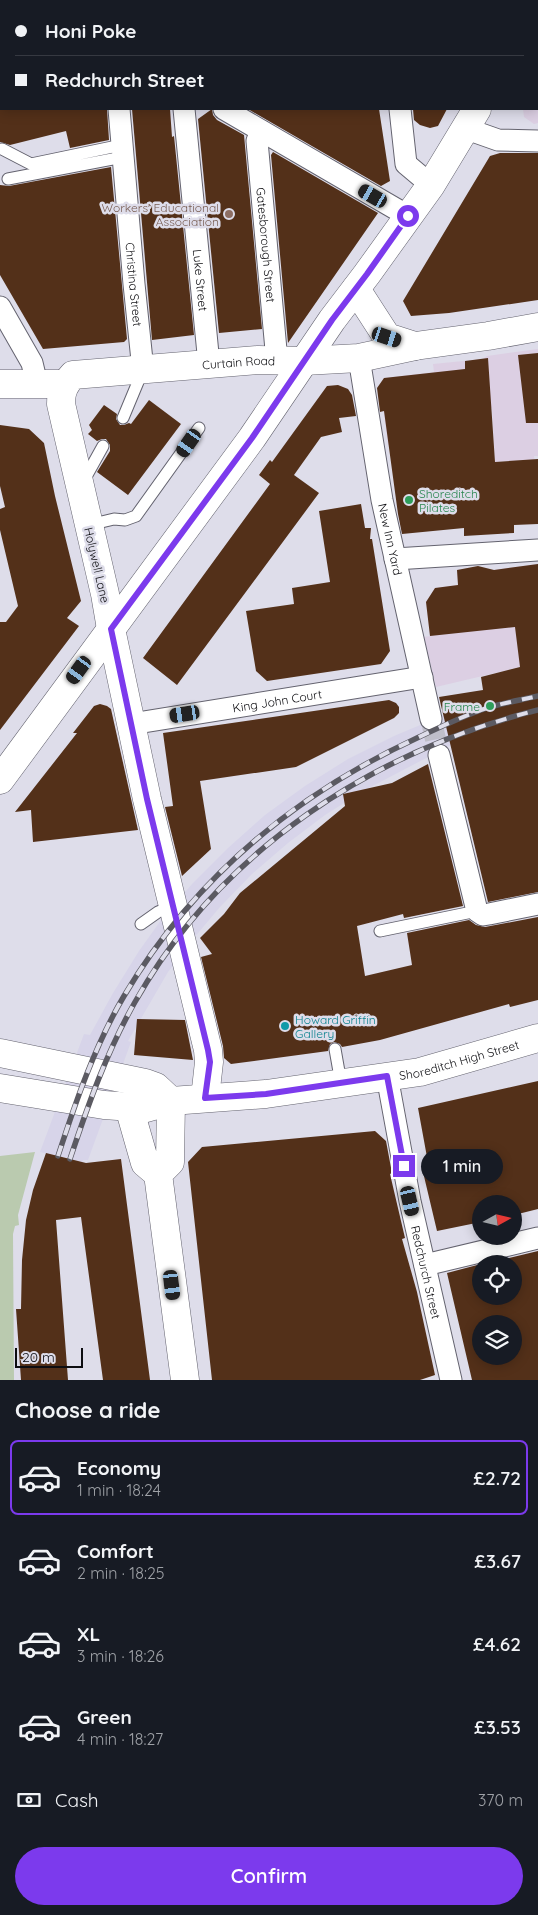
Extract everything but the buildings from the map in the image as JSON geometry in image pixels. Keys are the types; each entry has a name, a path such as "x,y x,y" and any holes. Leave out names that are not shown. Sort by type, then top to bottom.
{"main road":[{"path":"0,780 252,438 304,361 431,185 471,119"},
{"path":"356,289 387,337 415,346"},
{"name":"Curtain Road","path":"0,384 64,384 73,375 258,360 304,361 359,358 415,346 538,327"},
{"name":"Holywell Lane","path":"64,384 61,393 61,404 105,594 147,799 208,1050 210,1062 205,1098"},
{"name":"Shoreditch High Street","path":"0,1088 129,1108 146,1108 171,1102 266,1094 420,1072 538,1038"},
{"path":"0,1053 145,1083 156,1087 171,1102 170,1162 158,1174"},
{"path":"129,1108 145,1164 158,1174 185,1380"}],"street":[{"name":"Christina Street","path":"119,110 143,370"},
{"name":"Luke Street","path":"184,110 209,364"},
{"path":"226,110 408,216"},
{"path":"400,110 406,164 431,185"},
{"path":"471,119 498,140 538,141"},
{"name":"Gatesborough Street","path":"262,131 257,141 277,361"},
{"path":"0,307 32,362 37,384"},
{"name":"New Inn Yard","path":"359,358 382,500 431,719"},
{"path":"395,559 538,550"},
{"name":"King John Court","path":"131,724 422,677"},
{"path":"439,755 476,911 483,915 538,904"},
{"name":"Redchurch Street","path":"387,1076 410,1201 425,1265 447,1379"},
{"path":"425,1265 538,1238"}],"lane":[{"path":"2,150 31,164 122,151"},
{"path":"8,179 122,151"},
{"path":"123,418 143,370"},
{"path":"88,525 114,519 125,520 136,516 199,428"},
{"path":"80,488 103,446"},
{"path":"141,924 158,912 172,906"},
{"path":"380,931 476,911"},
{"path":"335,1049 341,1083"}],"shaded area":[{"path":"523,110 538,110 538,123 534,124 524,117"},
{"path":"538,349 538,456 534,456 536,471 510,461 495,462 492,408 454,411 416,442 388,445 380,384 384,378 434,372 433,364 483,359 487,356"},
{"path":"538,564 520,667 436,687 424,637 430,636 426,602 435,588 458,585 457,570 480,567 494,570"},
{"path":"444,715 451,745 365,790 325,815 252,874 220,907 193,939 168,972 128,1041 131,1042 88,1160 83,1160 82,1162 40,1152 84,1034 90,1035 139,951 164,916 193,883 265,815 305,786 348,759 394,736"}],"green space":[{"path":"35,1152 18,1215 19,1225 15,1226 13,1234 14,1380 0,1380 0,1156"}],"tunnel":[{"path":"431,719 439,755"}],"railway":[{"path":"58,1156 95,1054 124,996 152,953 182,914 215,878 251,844 289,814 329,786 372,761 469,715 493,706 538,696"},
{"path":"70,1159 107,1059 135,1002 170,948 211,898 256,854 306,815 360,781 417,752 477,728 538,710"}],"place":[{"name":"Workers' Educational Association","path":"229,214"},
{"name":"Shoreditch Pilates","path":"409,500"},
{"name":"Frame","path":"490,706"},
{"name":"Howard Griffin Gallery","path":"285,1026"}],"route":[{"path":"404,1166 387,1076 266,1094 205,1098 210,1062 208,1050 147,799 111,629 252,438 332,320 358,287 408,216"}]}
